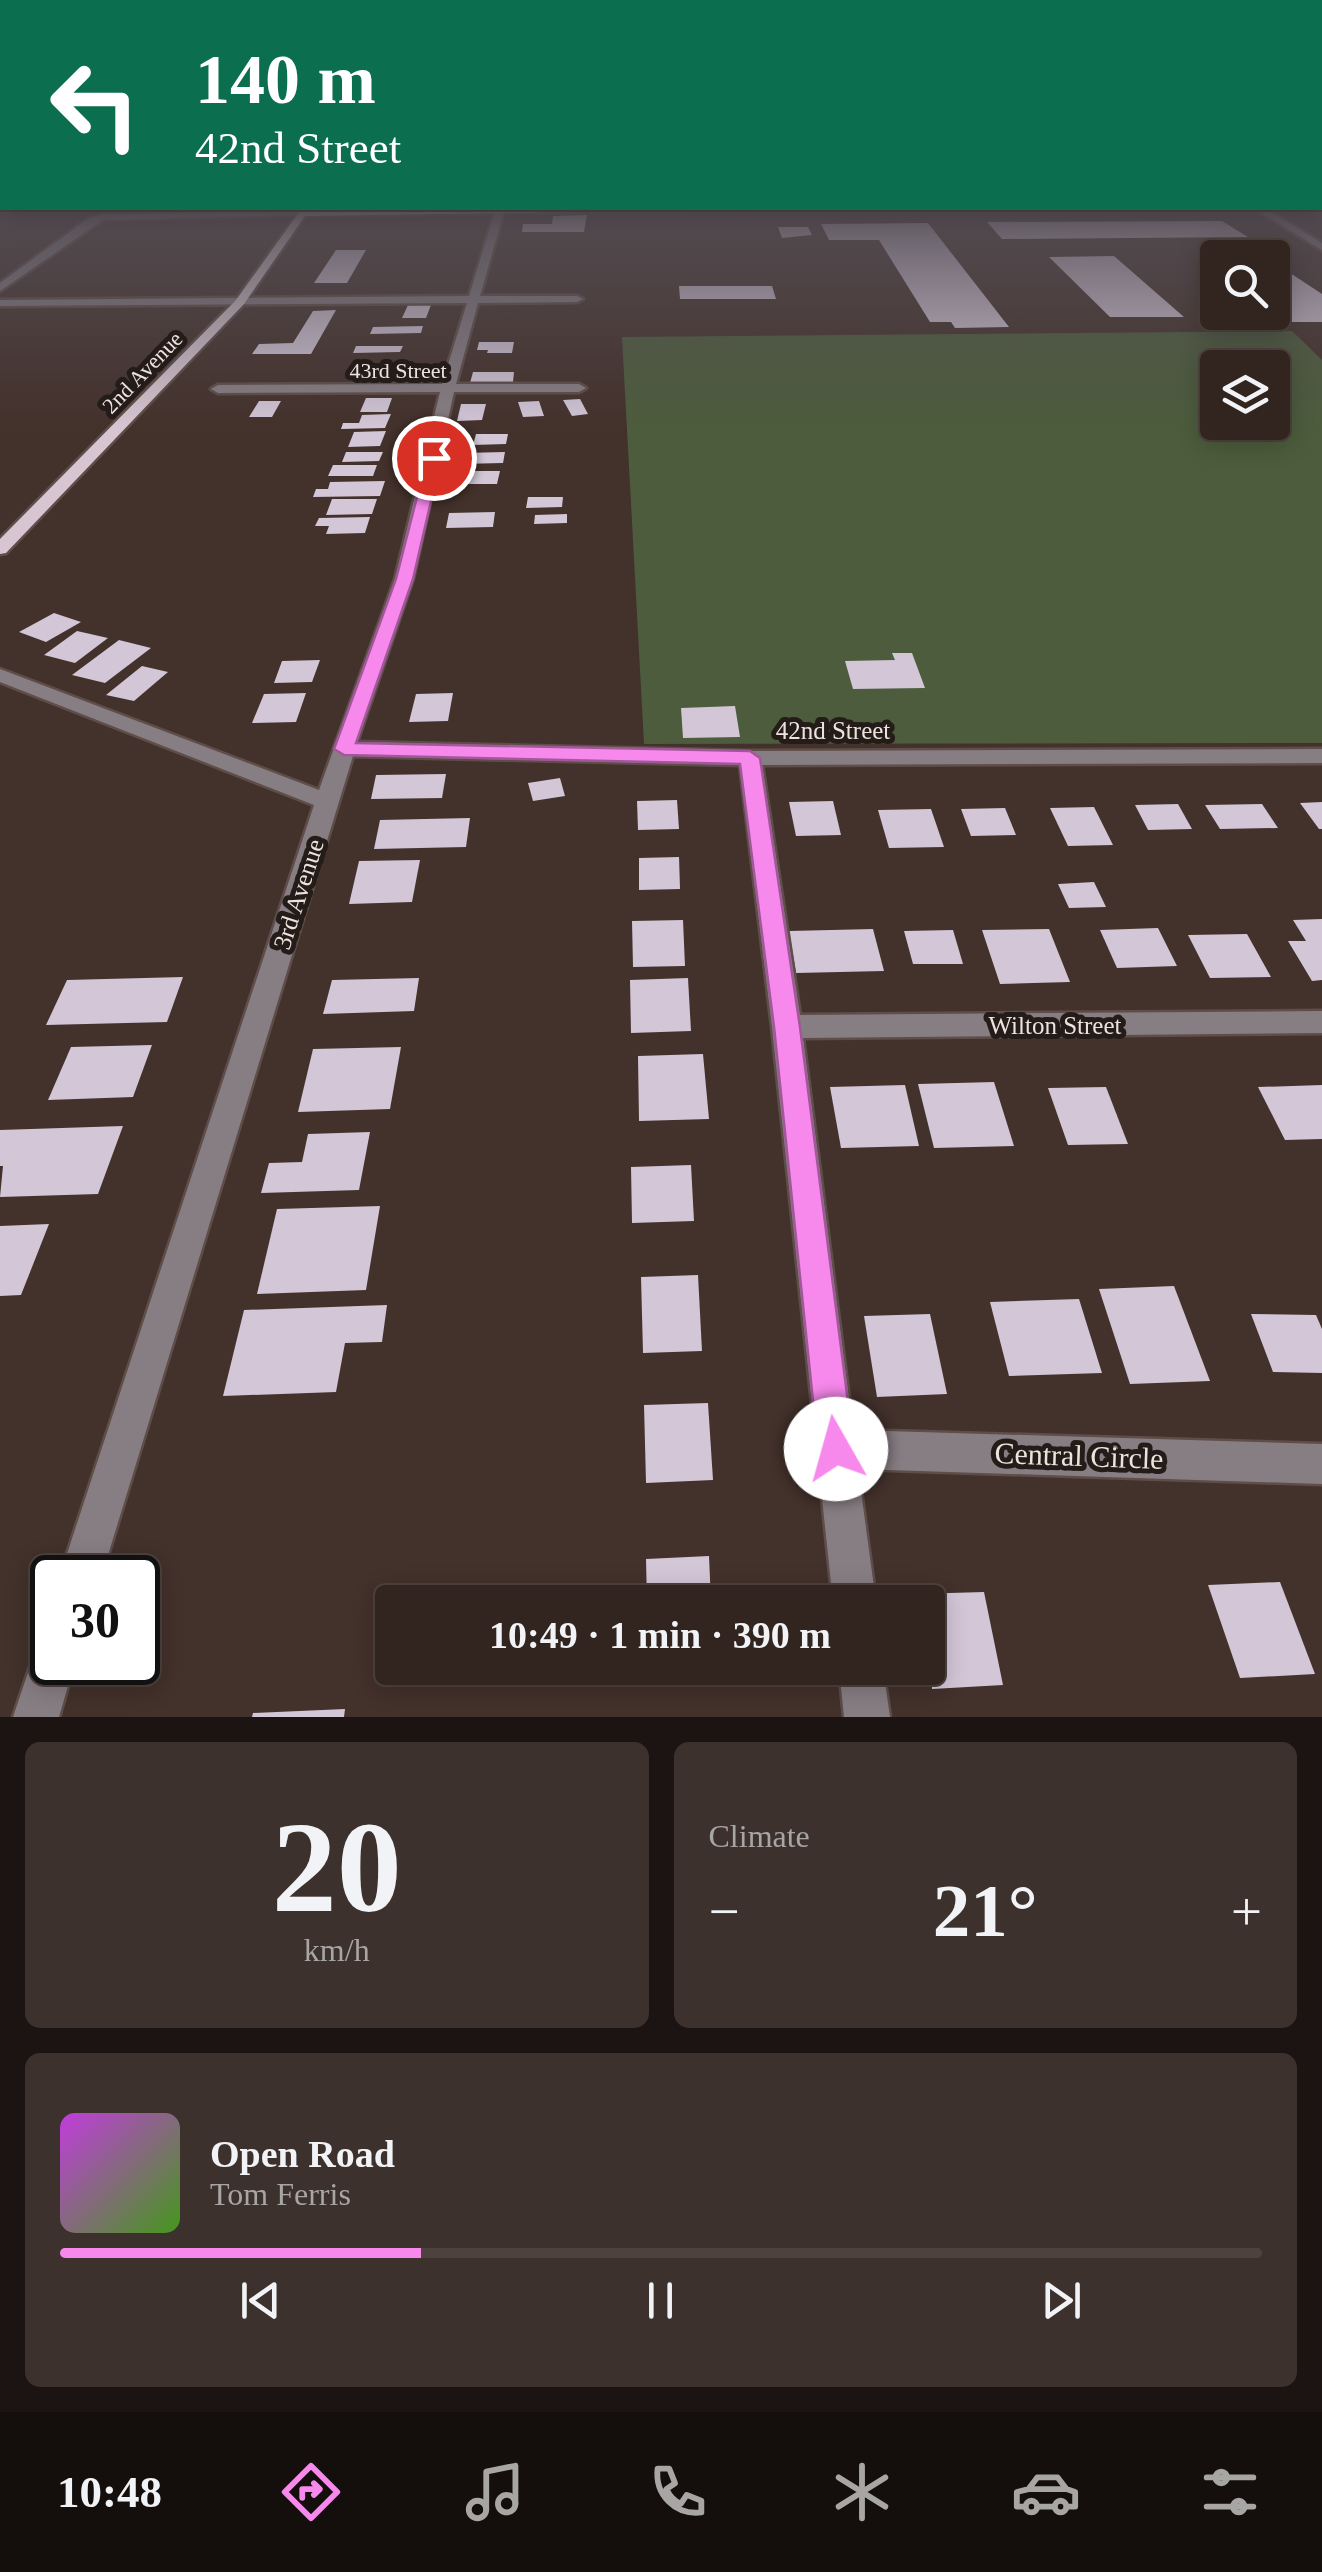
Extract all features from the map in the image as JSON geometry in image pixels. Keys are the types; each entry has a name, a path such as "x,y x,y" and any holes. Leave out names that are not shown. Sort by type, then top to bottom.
{"main road":[{"name":"2nd Avenue","path":"0,549 240,302 264,267"}],"street":[{"path":"0,288 27,267"},
{"name":"3rd Avenue","path":"87,1555 344,749 404,579 447,390 485,267"},
{"path":"0,303 576,299"},
{"name":"43rd Street","path":"218,389 579,388"},
{"path":"0,675 328,801"},
{"name":"42nd Street","path":"344,749 750,758 1322,756"},
{"path":"750,758 787,1027 852,1585"},
{"name":"Wilton Street","path":"787,1027 1322,1022"},
{"name":"Central Circle","path":"836,1449 1322,1464"},
{"path":"36,1717 46,1685"},
{"path":"863,1685 867,1717"}],"green space":[{"path":"1292,331 1322,360 1322,743 644,744 622,337"}],"building":[{"path":"325,267 356,267 347,283 314,283"},
{"path":"896,267 962,267 1009,327 955,328 951,322 930,322"},
{"path":"1059,267 1127,267 1184,317 1110,317"},
{"path":"1290,273 1322,294 1322,322 1291,322"},
{"path":"679,286 772,286 776,299 680,299"},
{"path":"408,305 431,305 426,318 402,318"},
{"path":"336,310 311,354 252,354 259,344 293,343 313,311"},
{"path":"423,326 421,333 370,334 373,327"},
{"path":"479,342 514,342 512,353 487,353 488,350 477,350"},
{"path":"356,346 403,346 400,352 353,353"},
{"path":"401,367 396,380 370,381 376,368"},
{"path":"473,372 514,372 513,382 470,383"},
{"path":"366,398 392,398 387,412 360,412"},
{"path":"580,399 588,414 572,416 563,400"},
{"path":"259,401 281,401 272,417 249,417"},
{"path":"539,401 544,416 523,417 518,402"},
{"path":"461,404 486,404 482,420 457,421"},
{"path":"391,414 385,428 341,429 343,423 359,423 362,415"},
{"path":"386,431 380,446 348,447 354,432"},
{"path":"476,434 508,434 506,444 473,445"},
{"path":"346,452 383,452 379,461 342,462"},
{"path":"505,452 503,463 460,464 463,453"},
{"path":"333,465 377,465 373,476 328,476"},
{"path":"460,471 500,471 497,484 457,484"},
{"path":"385,481 380,496 313,497 316,489 328,489 330,482"},
{"path":"528,497 563,497 562,507 526,508"},
{"path":"332,499 377,499 372,514 326,515"},
{"path":"495,512 493,527 446,528 449,513"},
{"path":"567,514 567,523 534,524 535,515"},
{"path":"370,517 365,533 326,534 329,526 315,526 319,518"},
{"path":"54,613 81,622 46,642 19,632"},
{"path":"77,631 108,638 75,663 44,655"},
{"path":"119,640 151,648 105,683 72,675"},
{"path":"892,653 912,653 925,688 853,689 845,661 895,660"},
{"path":"320,660 312,682 274,683 282,661"},
{"path":"142,666 168,672 134,701 106,695"},
{"path":"306,693 296,722 252,723 264,694"},
{"path":"453,693 448,721 409,722 416,694"},
{"path":"735,706 740,737 683,738 681,708"},
{"path":"446,774 442,798 371,799 376,775"},
{"path":"560,778 565,796 533,801 528,783"},
{"path":"677,800 679,829 638,830 637,801"},
{"path":"833,801 841,835 796,836 789,802"},
{"path":"1322,802 1322,829 1319,829 1300,803"},
{"path":"1178,804 1192,829 1148,830 1135,805"},
{"path":"1262,804 1278,828 1220,829 1205,805"},
{"path":"1094,807 1113,845 1068,846 1050,808"},
{"path":"1005,808 1016,835 971,836 961,809"},
{"path":"931,809 944,847 889,848 878,810"},
{"path":"470,818 466,847 374,849 380,820"},
{"path":"679,857 680,889 639,890 639,858"},
{"path":"420,860 412,902 349,904 359,861"},
{"path":"1094,882 1106,907 1069,908 1058,884"},
{"path":"1322,919 1322,980 1312,981 1288,941 1306,941 1293,920"},
{"path":"683,920 685,966 633,967 632,921"},
{"path":"1158,928 1177,966 1117,968 1100,930"},
{"path":"873,929 884,971 796,973 789,931"},
{"path":"1049,929 1070,982 1000,984 982,930"},
{"path":"953,930 963,964 913,964 904,931"},
{"path":"1247,934 1271,977 1210,978 1188,935"},
{"path":"183,977 167,1022 46,1025 67,980"},
{"path":"419,978 414,1011 323,1014 332,980"},
{"path":"688,978 691,1031 631,1033 630,980"},
{"path":"152,1045 133,1097 48,1100 71,1047"},
{"path":"401,1047 390,1109 298,1112 313,1049"},
{"path":"703,1054 709,1119 639,1121 638,1056"},
{"path":"994,1082 1014,1146 934,1148 918,1084"},
{"path":"905,1085 919,1146 841,1148 830,1087"},
{"path":"1322,1085 1322,1139 1285,1140 1258,1087"},
{"path":"1106,1087 1128,1144 1068,1145 1048,1088"},
{"path":"123,1126 98,1194 0,1197 0,1130"},
{"path":"370,1132 359,1190 261,1193 269,1163 302,1162 308,1134"},
{"path":"691,1165 694,1221 632,1223 631,1167"},
{"path":"380,1206 366,1290 257,1294 277,1209"},
{"path":"49,1224 21,1295 0,1296 0,1226"},
{"path":"698,1275 702,1351 643,1353 641,1277"},
{"path":"1174,1286 1210,1381 1130,1384 1099,1289"},
{"path":"1079,1299 1102,1373 1009,1376 990,1302"},
{"path":"387,1305 382,1342 345,1343 336,1392 223,1396 244,1310"},
{"path":"930,1314 947,1394 877,1397 864,1316"},
{"path":"1251,1314 1316,1315 1322,1329 1322,1373 1273,1372"},
{"path":"708,1403 713,1480 646,1483 644,1405"},
{"path":"709,1556 710,1585 647,1585 646,1559"},
{"path":"1280,1582 1315,1674 1240,1678 1208,1585"},
{"path":"984,1592 1003,1685 932,1689 932,1685 945,1685 945,1593"},
{"path":"345,1709 344,1717 252,1717 253,1713"}],"route":[{"path":"434,458 404,579 344,749 750,758 787,1027 836,1449"}]}
